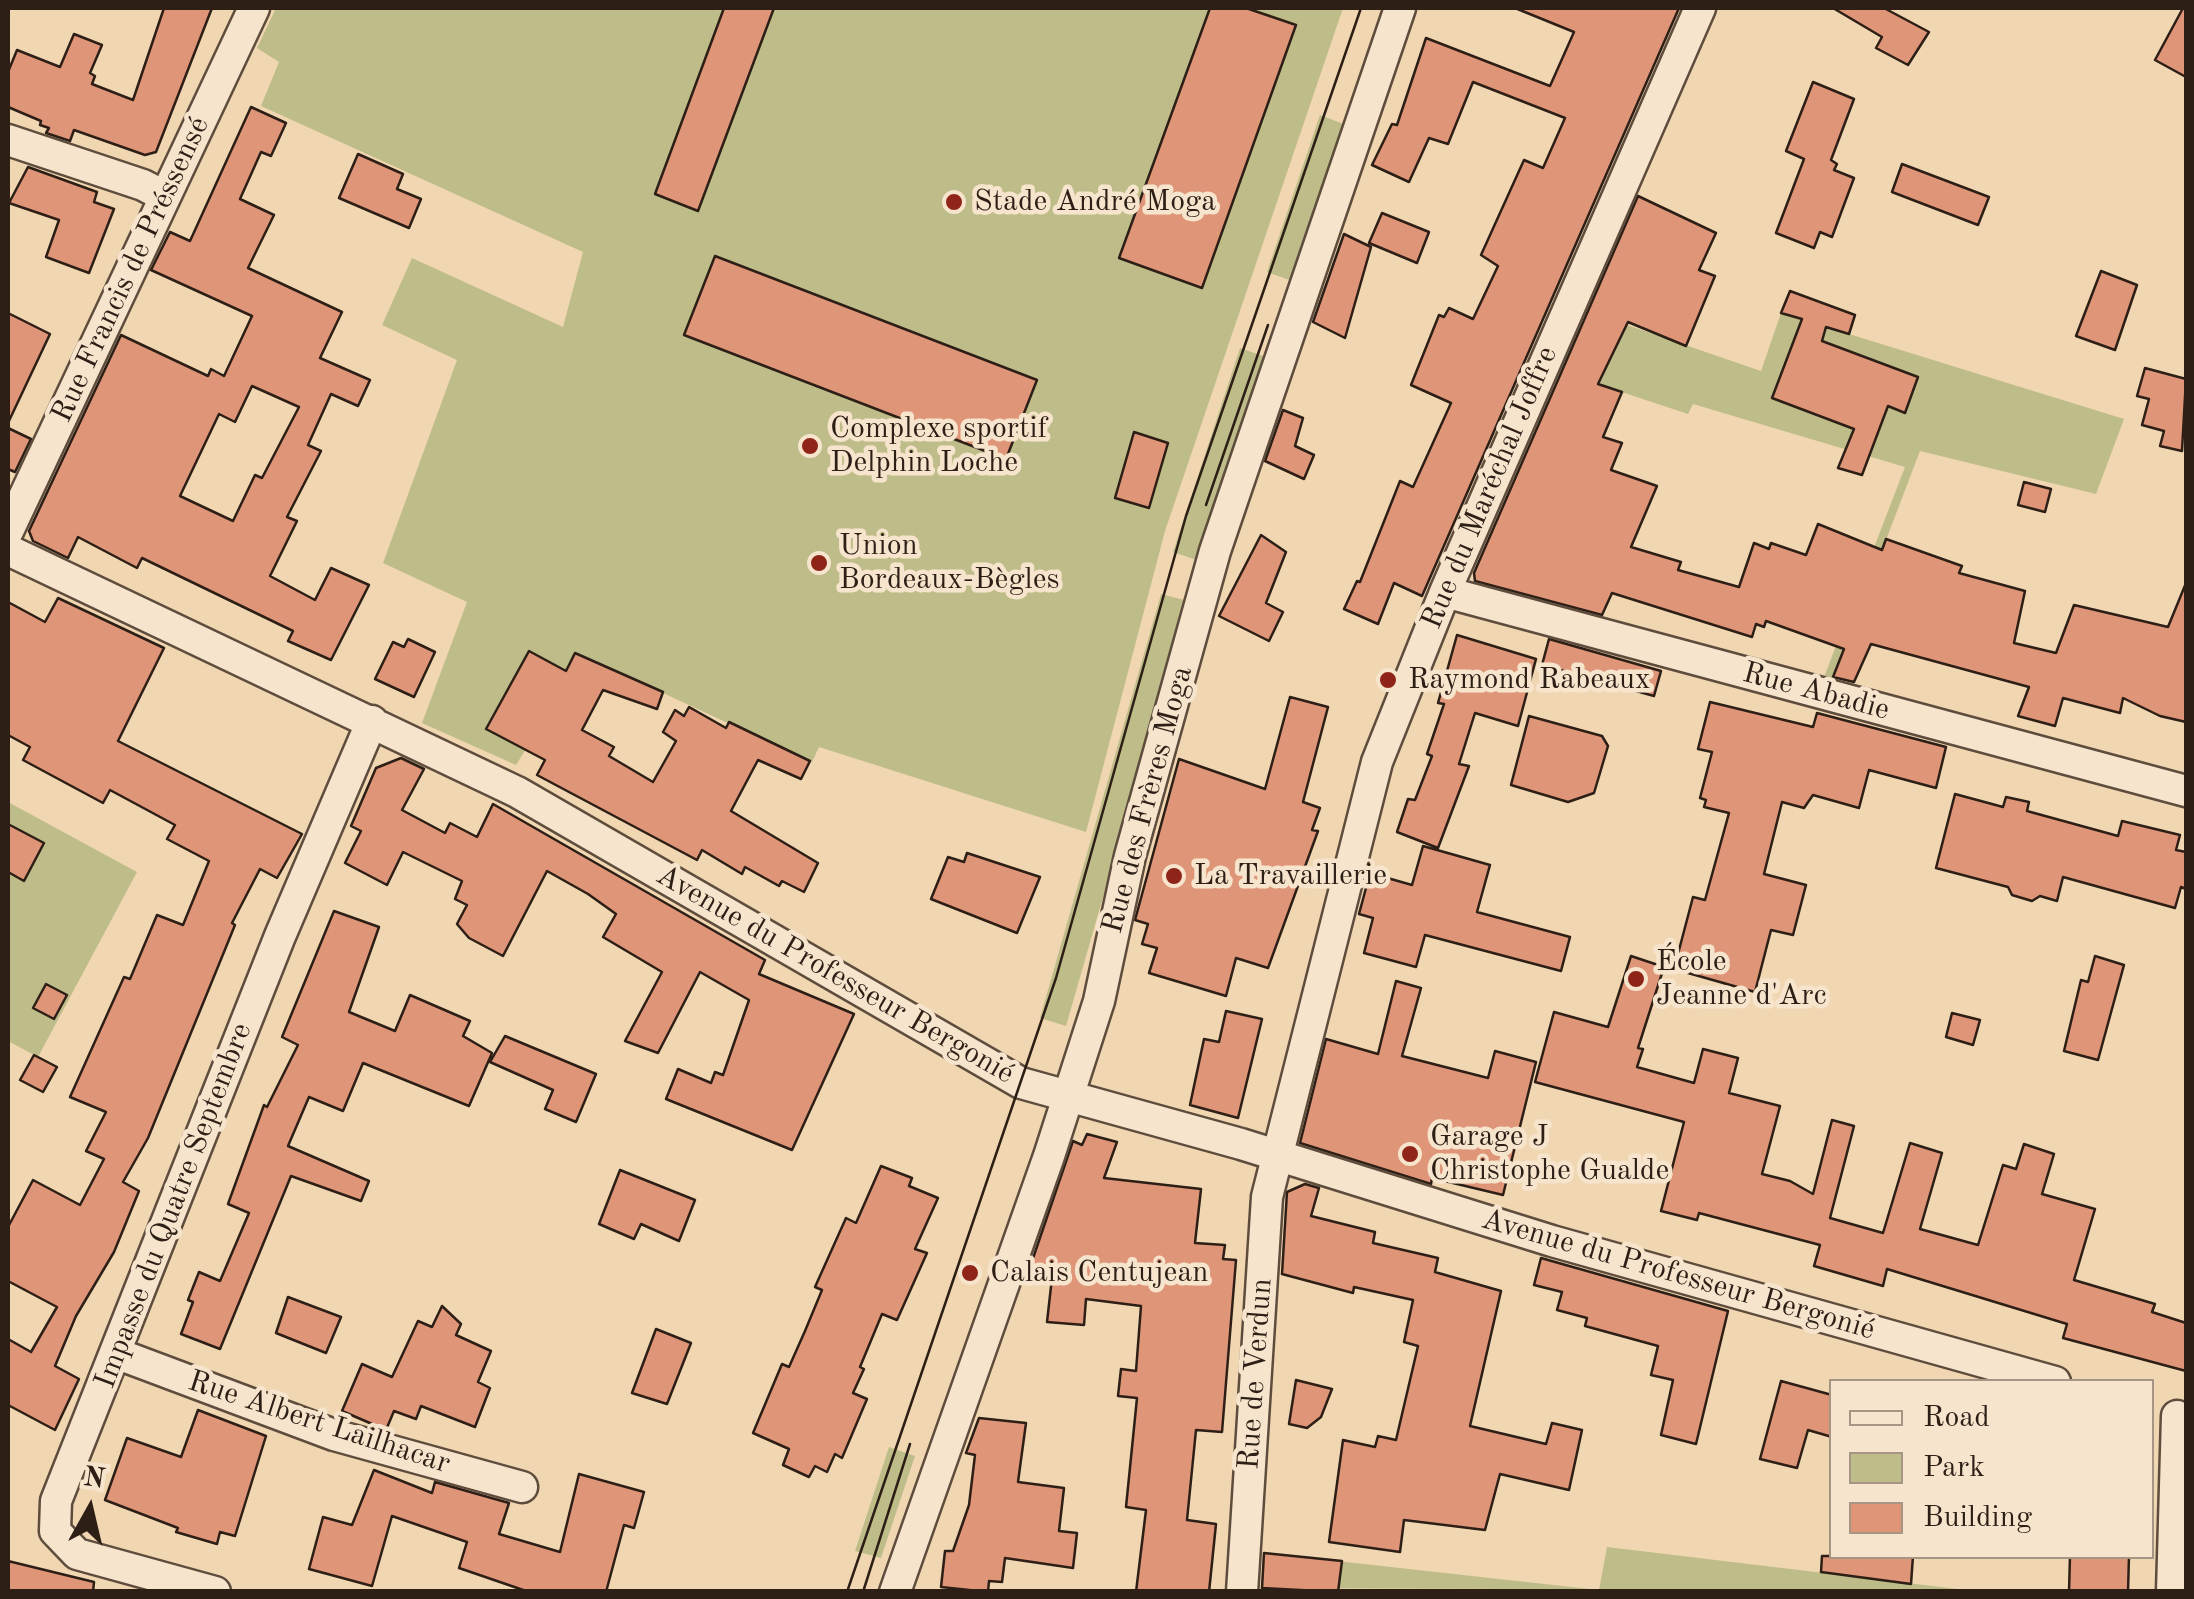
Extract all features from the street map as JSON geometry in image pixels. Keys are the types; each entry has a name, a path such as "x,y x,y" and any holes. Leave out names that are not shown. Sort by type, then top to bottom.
{"street":[{"name":"Rue Francis de Préssensé","path":"8,532 254,8"},
{"name":"Rue des Frères Moga","path":"894,1592 1098,1000 1130,856 1215,551 1400,8"},
{"name":"Rue du Maréchal Joffre","path":"1274,1156 1377,762 1445,592 1700,8"},
{"path":"8,140 143,185 164,196"},
{"name":"Avenue du Professeur Bergonié","path":"8,550 517,792 1004,1076 1552,1241 2044,1379"},
{"name":"Rue Abadie","path":"1445,592 2186,792"},
{"name":"Impasse du Quatre Septembre","path":"215,1592 77,1554 55,1531 56,1501 118,1354 132,1304 372,722"},
{"name":"Rue de Verdun","path":"1242,1592 1267,1196 1274,1156"},
{"name":"Rue Albert Lailhacar","path":"118,1354 334,1435 522,1487"},
{"path":"2172,1414 2172,1592"}],"green space":[{"name":"Complexe sportif Delphin Loche","path":"276,8 1343,8 1165,531 1086,832 819,747 812,762 596,662 536,733 516,765 422,723 467,602 383,563 457,360 382,325 412,258 563,327 583,252 261,106 279,62 257,48"},
{"path":"1320,115 1346,125 1292,281 1267,272"},
{"path":"1781,313 2124,419 2096,494 1920,451 1833,679 1824,677 1905,467 1693,404 1688,414 1558,371 1572,338 1610,355 1624,324 1761,371"},
{"path":"1240,348 1266,357 1199,561 1173,552"},
{"path":"1161,594 1188,601 1066,1026 1040,1018"},
{"path":"8,802 137,872 38,1057 8,1041"},
{"path":"889,1447 915,1456 881,1558 855,1551"},
{"path":"1607,1547 1974,1591 1599,1589"},
{"path":"1264,1553 1594,1589 1262,1588"}],"building":[{"path":"164,8 212,8 156,152 145,155 74,130 70,141 46,133 49,128 40,125 41,121 8,107 8,72 17,50 60,67 74,34 102,45 90,73 95,76 92,84 133,100"},
{"path":"724,8 774,8 698,211 655,194"},
{"path":"1210,8 1246,8 1296,25 1202,288 1119,258"},
{"path":"1515,8 1679,8 1422,596 1394,583 1378,624 1344,609 1357,581 1360,582 1400,481 1413,487 1451,403 1411,385 1439,315 1444,317 1449,308 1473,319 1498,266 1481,255 1524,160 1543,168 1565,118 1473,82 1448,144 1429,138 1409,182 1372,165 1392,124 1397,125 1426,38 1550,86 1574,32"},
{"path":"1833,8 1884,8 1929,32 1908,65 1876,48 1882,37"},
{"path":"2186,8 2186,77 2155,60"},
{"path":"1813,82 1854,99 1831,160 1837,164 1834,170 1854,178 1832,237 1820,232 1814,248 1776,233 1804,159 1786,151"},
{"path":"251,107 286,123 271,156 261,152 240,199 274,215 248,268 342,312 320,358 370,380 358,406 331,394 308,445 321,451 287,517 297,521 270,576 315,600 331,568 369,585 331,660 288,641 293,631 142,558 137,568 78,537 68,558 33,541 29,531 121,335 208,376 211,369 224,376 252,316 151,270 170,232 190,241","holes":["252,386 299,407 262,478 255,475 233,521 180,496 219,414 235,422"]},
{"path":"358,154 403,174 397,189 421,199 409,228 339,198"},
{"path":"1902,164 1989,197 1978,225 1892,192"},
{"path":"28,167 97,192 94,202 114,209 89,273 46,257 59,220 9,203"},
{"path":"1638,196 1716,233 1699,270 1715,276 1686,346 1628,322 1598,384 1622,392 1603,437 1622,443 1611,470 1657,486 1631,547 1681,562 1678,570 1739,587 1754,543 1769,549 1771,543 1806,555 1818,524 1882,550 1886,539 1962,566 1959,573 2025,591 2014,643 2056,653 2074,605 2168,627 2186,583 2186,722 2160,716 2123,698 2120,713 2063,698 2055,726 2018,716 2029,687 1871,644 1854,682 1833,677 1844,649 1766,621 1764,627 1756,624 1752,637 1612,593 1602,615 1475,581 1474,573"},
{"path":"1382,213 1429,232 1417,263 1369,243"},
{"path":"1344,234 1371,247 1345,338 1313,322"},
{"path":"715,256 1037,380 1006,459 684,335"},
{"path":"2101,271 2137,285 2115,350 2076,336"},
{"path":"1790,291 1855,315 1849,334 1826,327 1822,341 1918,377 1905,413 1888,406 1862,475 1838,468 1854,429 1772,398 1802,319 1781,313"},
{"path":"8,313 50,334 8,423"},
{"path":"2145,368 2186,379 2182,451 2160,446 2164,431 2142,425 2149,399 2137,396"},
{"path":"1283,410 1303,418 1295,446 1314,455 1304,479 1265,461"},
{"path":"8,428 31,439 15,472 8,469"},
{"path":"1134,432 1168,443 1149,508 1115,498"},
{"path":"2024,482 2051,489 2045,512 2018,505"},
{"path":"1261,535 1286,552 1266,603 1283,612 1269,641 1219,616"},
{"path":"58,598 164,648 118,741 302,834 277,878 260,869 232,923 235,925 148,1138 123,1182 139,1191 114,1252 76,1316 55,1366 79,1379 55,1430 8,1405 8,1339 31,1352 57,1307 8,1281 8,1227 33,1180 80,1205 104,1159 86,1151 106,1112 70,1097 124,977 130,979 157,915 183,925 209,861 167,839 175,825 110,790 103,803 23,760 30,747 8,735 8,602 45,622"},
{"path":"1457,635 1536,659 1518,726 1475,713 1459,764 1469,766 1438,848 1397,832 1408,799 1415,800 1432,756 1427,754 1444,704 1438,703"},
{"path":"408,639 435,652 414,697 375,679 393,642 404,647"},
{"path":"1549,639 1661,671 1654,696 1542,665"},
{"path":"529,651 566,671 575,653 663,692 657,709 603,690 582,730 614,747 609,756 653,782 676,741 663,732 675,710 684,716 689,707 726,728 729,722 810,761 801,779 758,760 731,811 818,863 804,892 782,881 779,886 745,867 742,874 702,850 697,860 537,775 545,760 486,729"},
{"path":"1290,697 1328,707 1303,802 1320,808 1312,830 1318,831 1268,968 1236,958 1226,996 1149,973 1157,948 1142,944 1148,924 1135,920 1179,759 1265,789"},
{"path":"1710,702 1813,727 1817,713 1946,747 1936,788 1869,770 1859,808 1813,795 1804,808 1782,802 1764,874 1806,885 1793,935 1771,930 1755,992 1674,969 1693,897 1705,900 1729,813 1704,807 1706,800 1700,798 1712,752 1698,749"},
{"path":"1529,716 1602,736 1608,746 1594,793 1568,802 1511,785"},
{"path":"401,758 424,769 402,810 445,833 450,823 477,837 493,804 765,960 759,974 854,1014 792,1150 666,1099 678,1069 711,1083 715,1072 723,1075 749,1000 700,972 658,1053 625,1041 662,972 603,937 616,914 588,894 547,871 503,956 469,938 457,924 467,905 455,899 462,881 403,852 387,885 345,863 361,831 351,826 376,768"},
{"path":"1955,794 2003,807 2006,797 2029,802 2027,811 2118,836 2122,821 2180,835 2176,850 2186,852 2186,889 2181,887 2175,908 2063,877 2057,901 2040,896 2032,901 2012,895 2008,887 1936,868"},
{"path":"8,824 44,843 24,881 8,872"},
{"path":"1423,846 1490,865 1477,912 1570,937 1561,971 1425,935 1416,967 1364,953 1373,918 1359,914 1370,873 1412,885"},
{"path":"967,853 1040,877 1017,933 931,899 948,857 964,862"},
{"path":"334,911 379,927 349,1012 395,1031 410,995 470,1021 463,1036 492,1053 469,1106 363,1063 343,1111 309,1097 288,1146 369,1181 361,1201 291,1176 220,1349 181,1334 193,1302 188,1300 199,1272 220,1281 249,1213 228,1204 264,1105 267,1107 298,1045 282,1037"},
{"path":"1631,956 1664,967 1638,1048 1643,1049 1637,1067 1694,1083 1703,1049 1738,1058 1729,1093 1780,1106 1762,1174 1790,1181 1813,1194 1832,1120 1854,1126 1830,1218 1883,1233 1910,1143 1942,1153 1920,1229 1978,1245 2003,1165 2016,1169 2024,1144 2054,1154 2042,1194 2095,1209 2074,1280 2155,1304 2152,1312 2186,1323 2186,1371 2063,1338 2067,1324 1887,1269 1883,1286 1814,1266 1820,1245 1699,1213 1697,1220 1661,1211 1684,1122 1535,1082 1554,1012 1608,1027"},
{"path":"2095,956 2124,965 2098,1060 2064,1051 2081,980 2088,982"},
{"path":"1396,981 1421,988 1402,1056 1488,1078 1495,1051 1536,1062 1503,1195 1432,1178 1431,1184 1300,1143 1326,1039 1378,1054"},
{"path":"46,984 67,995 54,1019 33,1008"},
{"path":"1226,1011 1262,1019 1238,1118 1190,1105 1204,1039 1219,1042"},
{"path":"1952,1013 1980,1020 1973,1045 1946,1037"},
{"path":"505,1036 596,1074 576,1122 545,1109 553,1090 490,1062"},
{"path":"34,1055 57,1067 43,1092 20,1080"},
{"path":"1087,1134 1117,1142 1104,1178 1201,1189 1195,1243 1225,1245 1223,1259 1236,1260 1222,1432 1196,1430 1187,1520 1216,1524 1209,1592 1136,1592 1146,1510 1126,1507 1137,1398 1118,1396 1121,1369 1136,1371 1141,1306 1086,1299 1084,1325 1047,1322 1053,1269 1030,1267 1073,1141 1082,1145"},
{"path":"881,1166 912,1178 909,1186 938,1198 915,1249 927,1253 897,1320 882,1314 860,1367 864,1369 853,1393 867,1399 842,1458 835,1454 827,1472 815,1466 809,1477 783,1465 789,1449 753,1433 782,1364 789,1367 805,1331 822,1290 815,1287 846,1218 856,1223"},
{"path":"620,1170 695,1200 679,1241 641,1224 634,1239 599,1224"},
{"path":"1305,1184 1319,1188 1311,1216 1375,1232 1373,1243 1438,1258 1435,1272 1501,1291 1470,1426 1546,1444 1552,1423 1582,1430 1569,1490 1500,1474 1485,1530 1404,1520 1400,1552 1329,1542 1343,1440 1375,1447 1378,1436 1396,1440 1418,1346 1404,1342 1413,1300 1354,1287 1353,1293 1282,1274 1287,1192"},
{"path":"1541,1258 1728,1311 1696,1444 1661,1435 1673,1380 1651,1375 1658,1346 1585,1326 1587,1318 1557,1310 1562,1292 1534,1285"},
{"path":"288,1297 341,1317 326,1353 276,1333"},
{"path":"442,1306 461,1324 456,1335 491,1351 478,1382 490,1388 475,1427 421,1406 416,1419 394,1411 386,1430 342,1411 362,1364 392,1377 418,1321 432,1327"},
{"path":"656,1329 691,1343 667,1404 632,1393"},
{"path":"1296,1380 1332,1389 1321,1417 1307,1428 1289,1424"},
{"path":"1781,1381 1829,1394 1829,1436 1808,1430 1797,1468 1760,1459"},
{"path":"198,1410 266,1436 235,1536 220,1532 217,1544 176,1532 178,1528 105,1500 127,1438 181,1457"},
{"path":"979,1418 1026,1423 1018,1482 1064,1488 1059,1531 1077,1533 1073,1568 1005,1558 1002,1582 989,1581 988,1592 941,1587 945,1551 953,1551 969,1505 975,1455 966,1453"},
{"path":"374,1470 432,1493 435,1482 509,1503 499,1534 560,1552 579,1474 644,1492 634,1528 624,1525 606,1592 529,1592 459,1568 467,1542 392,1516 372,1586 309,1569 323,1517 352,1525"},
{"path":"1264,1553 1342,1561 1338,1592 1262,1588"},
{"path":"1822,1556 1913,1559 1911,1584 1821,1572"},
{"path":"2070,1559 2129,1559 2128,1592 2069,1592"},
{"path":"8,1561 94,1582 93,1592 8,1592"}],"tram line":[{"path":"847,1592 1056,978 1186,516 1361,8"},
{"path":"1206,505 1268,325"},
{"path":"863,1592 910,1444"}],"place":[{"name":"Stade André Moga","path":"954,202"},
{"name":"Complexe sportif Delphin Loche","path":"810,446"},
{"name":"Union Bordeaux-Bègles","path":"819,563"},
{"name":"Raymond Rabeaux","path":"1388,680"},
{"name":"La Travaillerie","path":"1174,876"},
{"name":"École Jeanne d'Arc","path":"1636,979"},
{"name":"Garage J Christophe Gualde","path":"1410,1154"},
{"name":"Calais Centujean","path":"970,1273"}]}
